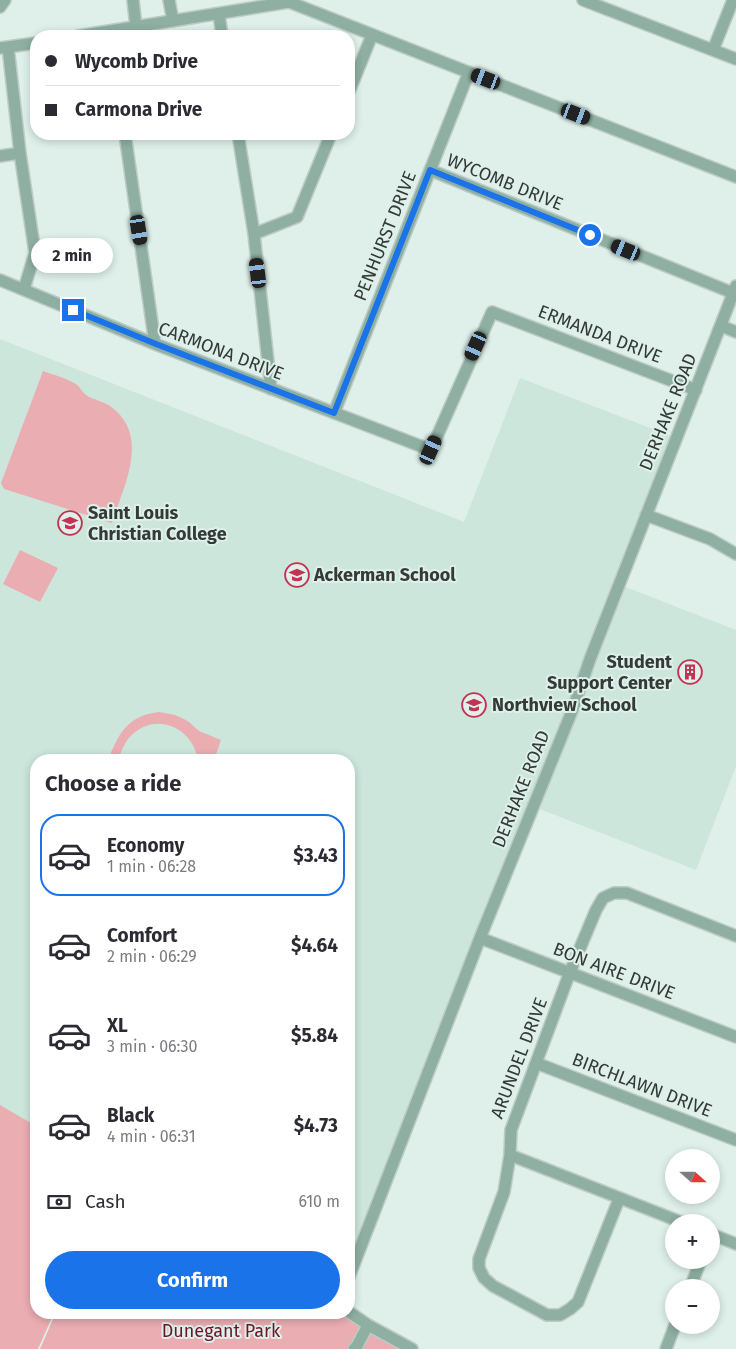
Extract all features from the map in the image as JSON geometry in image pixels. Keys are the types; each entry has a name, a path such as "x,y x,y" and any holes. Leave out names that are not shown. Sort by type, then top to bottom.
{"street":[{"path":"0,7 5,0"},
{"path":"133,0 136,27"},
{"path":"169,0 173,21"},
{"path":"222,30 223,0"},
{"path":"583,0 614,5 736,59"},
{"path":"714,50 733,0"},
{"path":"125,30 289,1 736,177"},
{"path":"355,77 372,35"},
{"path":"24,289 34,253 4,48 30,44"},
{"name":"PENHURST DRIVE","path":"334,413 468,72"},
{"path":"126,140 156,344"},
{"path":"239,140 254,234 271,389"},
{"path":"254,234 297,217 329,140"},
{"path":"0,156 20,153"},
{"name":"WYCOMB DRIVE","path":"430,170 735,290"},
{"name":"CARMONA DRIVE","path":"0,280 156,344 431,450"},
{"name":"DERHAKE ROAD","path":"355,1261 480,938 574,706 590,659 735,290"},
{"name":"ERMANDA DRIVE","path":"431,450 492,312 696,390"},
{"path":"721,326 736,332"},
{"path":"646,515 710,540 736,554"},
{"name":"ARUNDEL DRIVE","path":"619,1198 578,1302 560,1315 547,1315 493,1286 484,1278 479,1268 479,1259 504,1192 510,1155 510,1130 570,972 596,910 603,898 614,893 627,893 736,936"},
{"name":"BON AIRE DRIVE","path":"480,938 736,1036"},
{"name":"BIRCHLAWN DRIVE","path":"536,1063 736,1140"},
{"path":"510,1155 665,1216"},
{"path":"720,1238 736,1244"},
{"path":"355,1316 412,1349"},
{"path":"354,1349 368,1325"},
{"path":"666,1349 672,1334"}],"shaded area":[{"path":"0,339 464,522 520,378 671,436 355,1252 355,754 30,754 30,1132 0,1115"},
{"path":"623,586 736,630 736,766 696,870 537,808"}],"green space":[{"path":"43,371 72,382 86,395 110,406 122,418 129,431 132,446 131,461 112,523 4,489 1,483"},
{"path":"20,550 58,568 40,602 3,584"},
{"path":"159,712 175,715 189,722 199,731 221,740 216,754 196,754 195,749 182,732 164,724 154,724 134,733 124,745 120,754 111,754 126,727 139,717"},
{"path":"0,1105 30,1122 30,1319 51,1319 38,1349 0,1349"},
{"name":"Dunegant Park","path":"53,1319 349,1319 402,1349 40,1349"}],"place":[{"name":"Saint Louis Christian College","path":"70,523"},
{"name":"Ackerman School","path":"297,575"},
{"name":"Student Support Center","path":"690,672"},
{"name":"Northview School","path":"474,705"}],"route":[{"path":"73,310 334,413 430,170 590,235"}]}
